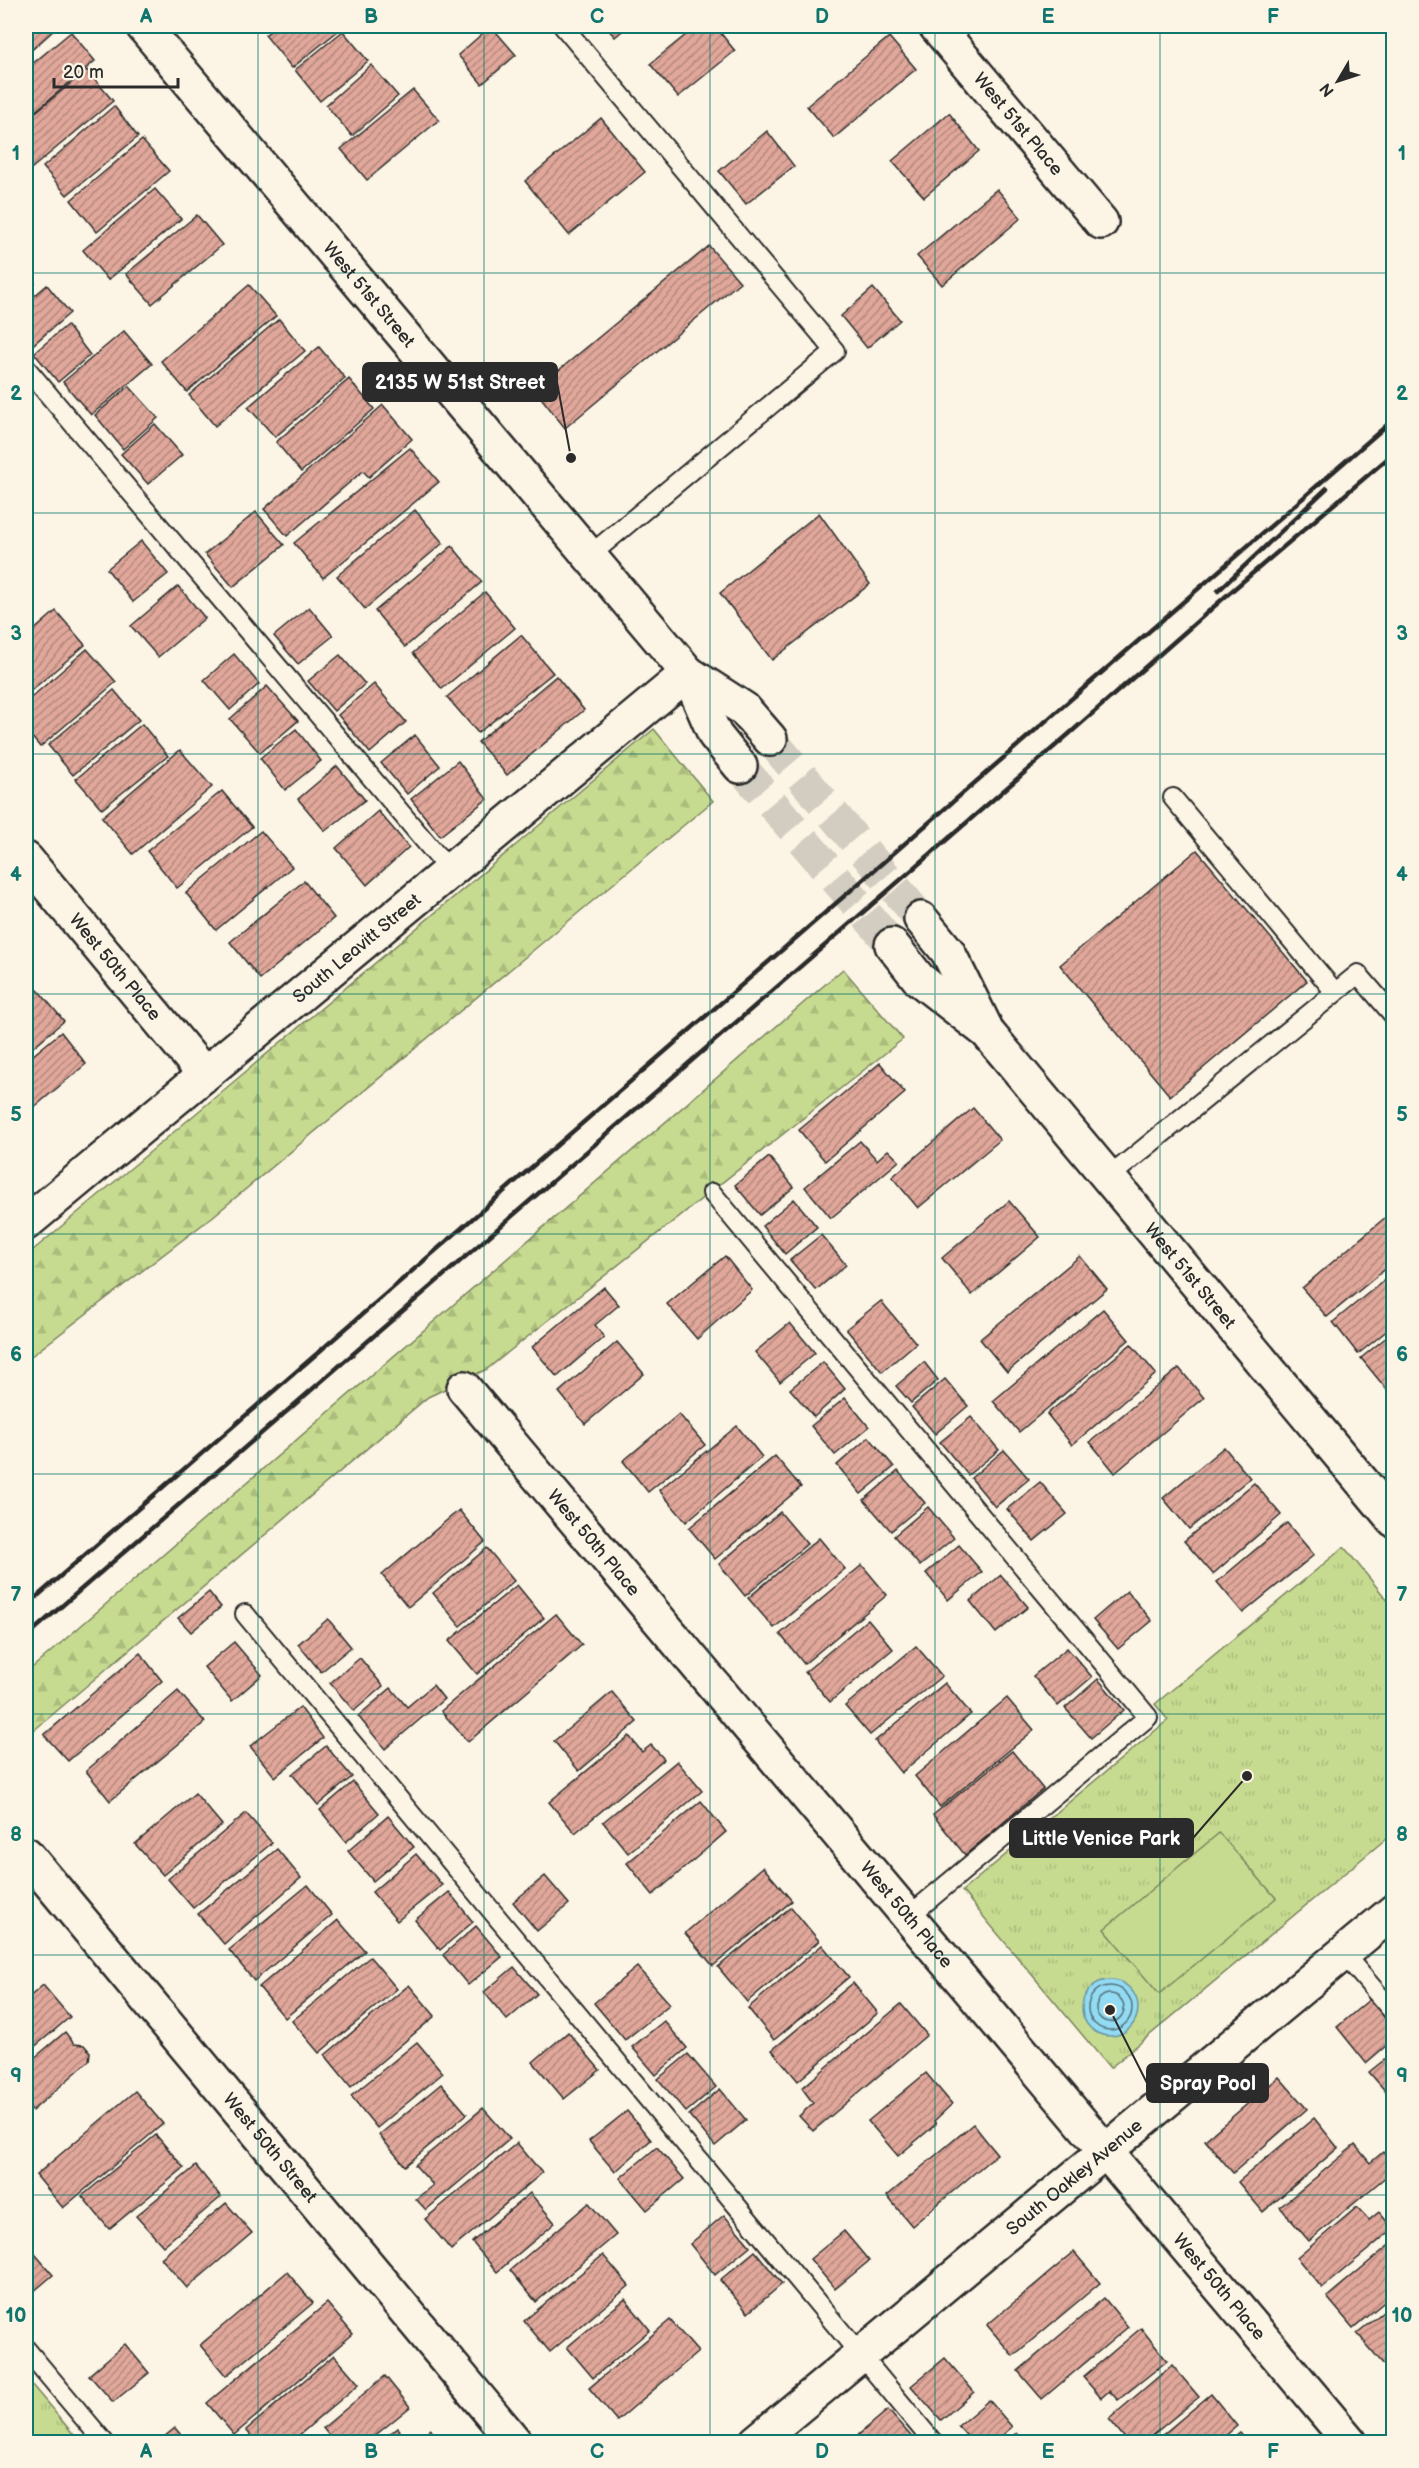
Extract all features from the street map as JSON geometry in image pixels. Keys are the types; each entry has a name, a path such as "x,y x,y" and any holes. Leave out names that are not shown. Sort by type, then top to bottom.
{"street":[{"name":"West 51st Street","path":"143,26 688,673 715,735 740,766"},
{"name":"West 51st Place","path":"936,26 1101,222"},
{"name":"West 51st Street","path":"688,673 744,709 770,739"},
{"name":"South Leavitt Street","path":"26,1223 688,673"},
{"name":"West 50th Place","path":"26,859 204,1074"},
{"name":"West 51st Street","path":"921,919 948,952 987,1032"},
{"name":"West 51st Street","path":"892,945 919,979 987,1032 1394,1520"},
{"name":"West 50th Place","path":"464,1388 1350,2442"},
{"name":"West 50th Street","path":"26,1854 515,2442"},
{"name":"South Oakley Avenue","path":"756,2442 1394,1911"}],"lane":[{"path":"563,26 835,351 589,556"},
{"path":"26,368 450,871"},
{"path":"1173,798 1335,992"},
{"path":"1108,1178 1358,974 1394,1016"},
{"path":"712,1193 1148,1717 909,1916"},
{"path":"245,1614 933,2442"},
{"path":"1343,1953 1394,2013"},
{"path":"26,2349 104,2442"}],"green space":[{"path":"654,729 713,801 211,1218 26,1360 26,1256"},
{"path":"843,969 903,1039 487,1369 428,1397 26,1737 26,1673"},
{"path":"1344,1547 1393,1607 1393,1833 1110,2068 962,1891 1168,1720 1155,1704"},
{"path":"1219,1833 1276,1898 1159,1994 1104,1929"},
{"path":"26,2378 80,2442 26,2442"}],"water":[{"path":"1110,1980 1121,1982 1130,1988 1136,1997 1138,2008 1136,2019 1130,2028 1121,2034 1110,2036 1099,2034 1090,2028 1084,2019 1082,2008 1084,1997 1090,1988 1099,1982"}],"building":[{"path":"26,26 52,26 55,29 26,55"},
{"path":"277,26 344,26 292,68 265,35"},
{"path":"491,26 516,55 482,84 458,55"},
{"path":"605,26 628,26 615,37"},
{"path":"697,26 715,26 735,51 678,97 650,64"},
{"path":"343,31 368,61 320,101 295,70"},
{"path":"71,32 95,61 26,119 26,69"},
{"path":"889,37 916,69 834,138 807,106"},
{"path":"371,65 398,96 352,136 326,105"},
{"path":"87,70 113,101 26,173 26,120"},
{"path":"413,90 439,120 367,180 341,149"},
{"path":"114,106 138,137 67,195 43,167"},
{"path":"949,113 979,151 924,197 892,161"},
{"path":"601,118 645,172 569,235 525,181"},
{"path":"767,131 794,166 746,204 719,171"},
{"path":"142,140 169,171 97,232 71,200"},
{"path":"155,189 181,219 108,280 83,250"},
{"path":"997,189 1021,218 942,285 917,256"},
{"path":"197,215 222,245 152,304 126,274"},
{"path":"709,246 740,282 565,428 535,390"},
{"path":"26,272 35,284 26,292"},
{"path":"47,285 70,313 29,348 26,343 26,303"},
{"path":"249,285 276,316 187,392 161,361"},
{"path":"873,288 900,320 867,348 841,316"},
{"path":"279,319 305,351 215,426 189,395"},
{"path":"67,325 90,355 58,382 34,353"},
{"path":"124,331 152,364 91,415 63,382"},
{"path":"319,347 345,378 275,437 248,407"},
{"path":"349,379 374,409 301,472 276,442"},
{"path":"129,386 158,418 123,449 95,415"},
{"path":"383,405 412,439 369,477 363,471 287,536 264,509"},
{"path":"155,424 182,455 148,484 121,454"},
{"path":"410,448 439,482 323,578 294,543"},
{"path":"415,510 443,543 365,609 337,576"},
{"path":"256,512 284,545 233,587 205,554"},
{"path":"819,513 870,584 772,660 720,593"},
{"path":"141,541 168,574 133,602 107,569"},
{"path":"452,546 482,582 405,647 375,611"},
{"path":"178,586 205,618 158,657 131,626"},
{"path":"485,592 515,628 442,689 413,653"},
{"path":"309,607 333,636 298,664 274,636"},
{"path":"56,611 85,645 26,695 26,637"},
{"path":"521,635 553,673 478,733 447,697"},
{"path":"87,649 116,682 40,747 26,730 26,702"},
{"path":"234,654 259,684 230,710 204,680"},
{"path":"340,655 365,684 334,711 308,681"},
{"path":"556,676 584,710 507,775 478,742"},
{"path":"374,684 406,722 370,753 338,715"},
{"path":"267,686 298,721 260,753 230,719"},
{"path":"114,690 139,720 73,775 48,745"},
{"path":"142,724 168,756 102,809 76,779"},
{"path":"296,729 321,761 285,790 260,758"},
{"path":"415,735 440,766 407,794 381,763"},
{"path":"180,750 212,787 133,854 102,817"},
{"path":"458,761 487,799 440,836 411,799"},
{"path":"337,766 365,800 325,831 298,799"},
{"path":"222,791 252,827 177,888 147,851"},
{"path":"378,811 409,847 367,885 336,848"},
{"path":"261,831 292,867 216,930 186,893"},
{"path":"1197,850 1307,981 1170,1096 1060,965"},
{"path":"304,881 334,918 260,979 230,942"},
{"path":"26,975 36,988 26,997"},
{"path":"38,990 64,1021 26,1053 26,1001"},
{"path":"61,1032 86,1064 26,1114 26,1061"},
{"path":"880,1063 905,1093 825,1161 799,1130"},
{"path":"973,1108 1000,1140 918,1208 892,1177"},
{"path":"860,1141 877,1160 888,1150 899,1161 831,1218 805,1187"},
{"path":"769,1157 794,1187 760,1215 735,1185"},
{"path":"794,1199 817,1227 785,1254 762,1226"},
{"path":"1009,1201 1040,1237 972,1295 942,1258"},
{"path":"1394,1210 1394,1262 1327,1317 1302,1288"},
{"path":"821,1235 846,1265 816,1290 790,1260"},
{"path":"725,1256 752,1290 697,1339 667,1304"},
{"path":"1080,1256 1107,1289 1007,1372 980,1339"},
{"path":"1394,1272 1394,1325 1358,1354 1333,1322"},
{"path":"604,1287 619,1305 595,1325 604,1337 557,1377 532,1347"},
{"path":"881,1301 916,1343 882,1372 846,1329"},
{"path":"1103,1309 1129,1340 1019,1432 993,1401"},
{"path":"790,1323 815,1353 780,1382 755,1352"},
{"path":"1394,1331 1394,1384 1387,1390 1361,1358"},
{"path":"617,1342 644,1374 585,1424 559,1392"},
{"path":"1131,1344 1156,1374 1072,1445 1047,1414"},
{"path":"823,1362 845,1389 814,1417 790,1389"},
{"path":"924,1362 938,1380 911,1403 896,1386"},
{"path":"1179,1368 1204,1398 1115,1473 1090,1442"},
{"path":"945,1379 968,1406 935,1434 912,1407"},
{"path":"845,1398 869,1427 835,1455 811,1426"},
{"path":"679,1414 705,1445 648,1492 623,1461"},
{"path":"971,1417 999,1450 968,1475 940,1442"},
{"path":"737,1426 762,1457 686,1522 659,1490"},
{"path":"869,1437 894,1467 861,1494 837,1465"},
{"path":"1224,1447 1250,1478 1189,1529 1163,1498"},
{"path":"1004,1450 1029,1479 995,1507 971,1478"},
{"path":"775,1456 801,1487 715,1559 689,1528"},
{"path":"898,1471 925,1503 891,1531 864,1500"},
{"path":"1040,1482 1067,1514 1034,1541 1007,1509"},
{"path":"1254,1483 1281,1515 1213,1574 1184,1541"},
{"path":"928,1507 954,1538 920,1566 894,1536"},
{"path":"459,1510 485,1542 408,1607 382,1575"},
{"path":"780,1512 807,1544 745,1596 719,1564"},
{"path":"1287,1523 1314,1555 1243,1613 1217,1582"},
{"path":"819,1538 845,1569 774,1628 748,1598"},
{"path":"959,1545 982,1572 948,1600 926,1573"},
{"path":"487,1548 514,1581 460,1626 433,1593"},
{"path":"862,1565 887,1595 804,1664 780,1634"},
{"path":"1001,1575 1028,1607 996,1633 970,1601"},
{"path":"517,1585 544,1618 477,1674 449,1641"},
{"path":"1127,1591 1152,1621 1118,1649 1093,1620"},
{"path":"209,1592 221,1607 191,1632 178,1618"},
{"path":"556,1614 582,1645 468,1742 441,1711"},
{"path":"328,1619 351,1647 321,1672 298,1644"},
{"path":"868,1619 893,1649 830,1702 805,1672"},
{"path":"234,1642 262,1675 232,1701 204,1667"},
{"path":"916,1646 942,1676 870,1735 845,1706"},
{"path":"1067,1648 1092,1677 1058,1706 1033,1676"},
{"path":"140,1653 162,1681 68,1761 44,1735"},
{"path":"360,1658 383,1686 354,1711 330,1683"},
{"path":"1098,1679 1124,1710 1091,1738 1065,1708"},
{"path":"945,1683 971,1714 901,1773 875,1741"},
{"path":"433,1685 444,1699 385,1749 358,1716 391,1688 407,1707"},
{"path":"178,1691 205,1722 110,1801 86,1771"},
{"path":"612,1692 637,1722 579,1771 554,1741"},
{"path":"1007,1698 1034,1730 940,1807 915,1776"},
{"path":"300,1707 323,1738 275,1777 250,1746"},
{"path":"629,1736 642,1752 651,1745 664,1759 575,1833 549,1802"},
{"path":"326,1746 352,1777 318,1805 292,1774"},
{"path":"1012,1751 1043,1789 965,1855 933,1815"},
{"path":"677,1761 702,1791 628,1853 603,1822"},
{"path":"353,1782 379,1813 346,1842 320,1810"},
{"path":"195,1793 222,1825 163,1875 135,1844"},
{"path":"701,1801 726,1832 653,1895 627,1863"},
{"path":"246,1813 272,1843 193,1908 168,1879"},
{"path":"388,1816 414,1847 373,1881 348,1851"},
{"path":"277,1849 301,1878 224,1944 198,1914"},
{"path":"416,1854 442,1885 397,1921 372,1892"},
{"path":"763,1867 792,1901 713,1966 685,1933"},
{"path":"545,1876 569,1904 537,1931 513,1902"},
{"path":"308,1885 332,1915 254,1981 229,1950"},
{"path":"449,1892 473,1922 440,1950 415,1920"},
{"path":"791,1907 819,1941 747,2002 718,1967"},
{"path":"338,1920 365,1951 285,2018 259,1987"},
{"path":"476,1926 502,1957 468,1985 443,1955"},
{"path":"822,1945 849,1977 774,2040 748,2008"},
{"path":"370,1957 397,1989 319,2053 292,2021"},
{"path":"514,1967 537,1994 507,2020 484,1992"},
{"path":"637,1967 670,2004 625,2040 594,2003"},
{"path":"853,1983 878,2013 798,2081 772,2050"},
{"path":"43,1985 70,2017 26,2054 26,2000"},
{"path":"409,1985 435,2016 351,2087 325,2055"},
{"path":"1370,1999 1394,2027 1394,2039 1366,2063 1337,2027"},
{"path":"901,2004 927,2035 813,2131 799,2116 813,2103 802,2088"},
{"path":"664,2021 687,2048 656,2075 632,2047"},
{"path":"65,2032 74,2044 84,2045 90,2052 89,2061 32,2111 26,2103 26,2065"},
{"path":"568,2032 600,2070 564,2099 533,2062"},
{"path":"417,2042 443,2073 377,2128 351,2096"},
{"path":"1394,2052 1394,2101 1369,2072"},
{"path":"688,2054 716,2087 686,2112 658,2079"},
{"path":"926,2073 952,2104 934,2121 936,2124 898,2156 868,2121"},
{"path":"1279,2077 1307,2109 1233,2173 1205,2140"},
{"path":"441,2084 467,2114 405,2166 379,2135"},
{"path":"720,2089 746,2120 715,2146 689,2115"},
{"path":"135,2091 163,2124 63,2208 36,2175"},
{"path":"483,2108 510,2139 426,2210 416,2199 433,2185 415,2165"},
{"path":"627,2111 651,2140 615,2172 589,2141"},
{"path":"1314,2118 1338,2148 1263,2212 1238,2182"},
{"path":"973,2124 997,2154 912,2226 887,2196"},
{"path":"156,2135 184,2168 109,2229 82,2196"},
{"path":"517,2143 542,2173 451,2250 425,2219"},
{"path":"1355,2145 1370,2163 1383,2152 1394,2164 1394,2170 1309,2241 1280,2207"},
{"path":"657,2147 684,2179 647,2210 620,2178"},
{"path":"196,2166 221,2197 163,2246 136,2216"},
{"path":"530,2193 555,2223 497,2272 472,2242"},
{"path":"226,2203 252,2233 187,2288 161,2258"},
{"path":"589,2203 616,2235 536,2302 510,2270"},
{"path":"1357,2207 1369,2220 1379,2212 1393,2229 1322,2288 1297,2258"},
{"path":"724,2215 750,2246 715,2275 690,2244"},
{"path":"844,2231 869,2261 835,2289 810,2259"},
{"path":"1394,2241 1394,2294 1353,2328 1327,2297"},
{"path":"29,2247 53,2275 26,2298 26,2250"},
{"path":"755,2251 782,2284 748,2313 720,2280"},
{"path":"1074,2252 1100,2283 1013,2356 987,2325"},
{"path":"603,2255 629,2286 550,2352 524,2321"},
{"path":"287,2272 313,2303 226,2376 200,2345"},
{"path":"1104,2298 1128,2327 1042,2399 1018,2371"},
{"path":"625,2299 650,2330 593,2378 567,2347"},
{"path":"327,2303 353,2334 234,2435 207,2403"},
{"path":"1394,2303 1394,2357 1384,2365 1357,2333"},
{"path":"670,2320 698,2352 617,2421 589,2388"},
{"path":"1141,2328 1167,2361 1118,2400 1109,2391 1101,2398 1083,2377"},
{"path":"125,2344 149,2373 113,2402 89,2375"},
{"path":"334,2355 359,2384 291,2442 257,2442 246,2430"},
{"path":"945,2358 974,2392 941,2420 911,2386"},
{"path":"1172,2365 1199,2397 1144,2442 1128,2442 1109,2419"},
{"path":"385,2376 410,2407 367,2442 334,2442 323,2428"},
{"path":"1211,2394 1237,2426 1218,2442 1154,2442"},
{"path":"989,2400 1012,2427 995,2442 972,2442 958,2426"},
{"path":"888,2410 916,2442 850,2442"},
{"path":"175,2428 187,2442 158,2442"},
{"path":"397,2428 410,2442 379,2442"},
{"path":"430,2429 439,2442 414,2442"},
{"path":"1017,2433 1025,2442 1006,2442"},
{"path":"1240,2433 1248,2442 1228,2442"}],"tunnel":[{"path":"770,739 921,919"},
{"path":"740,766 892,945"}],"railway":[{"path":"26,1606 1394,419"},
{"path":"26,1637 1234,589 1394,453"},
{"path":"1218,591 1327,488"}],"place":[{"name":"2135 W 51st Street","path":"571,458"},
{"name":"Little Venice Park","path":"1247,1776"},
{"name":"Spray Pool","path":"1110,2010"}]}
